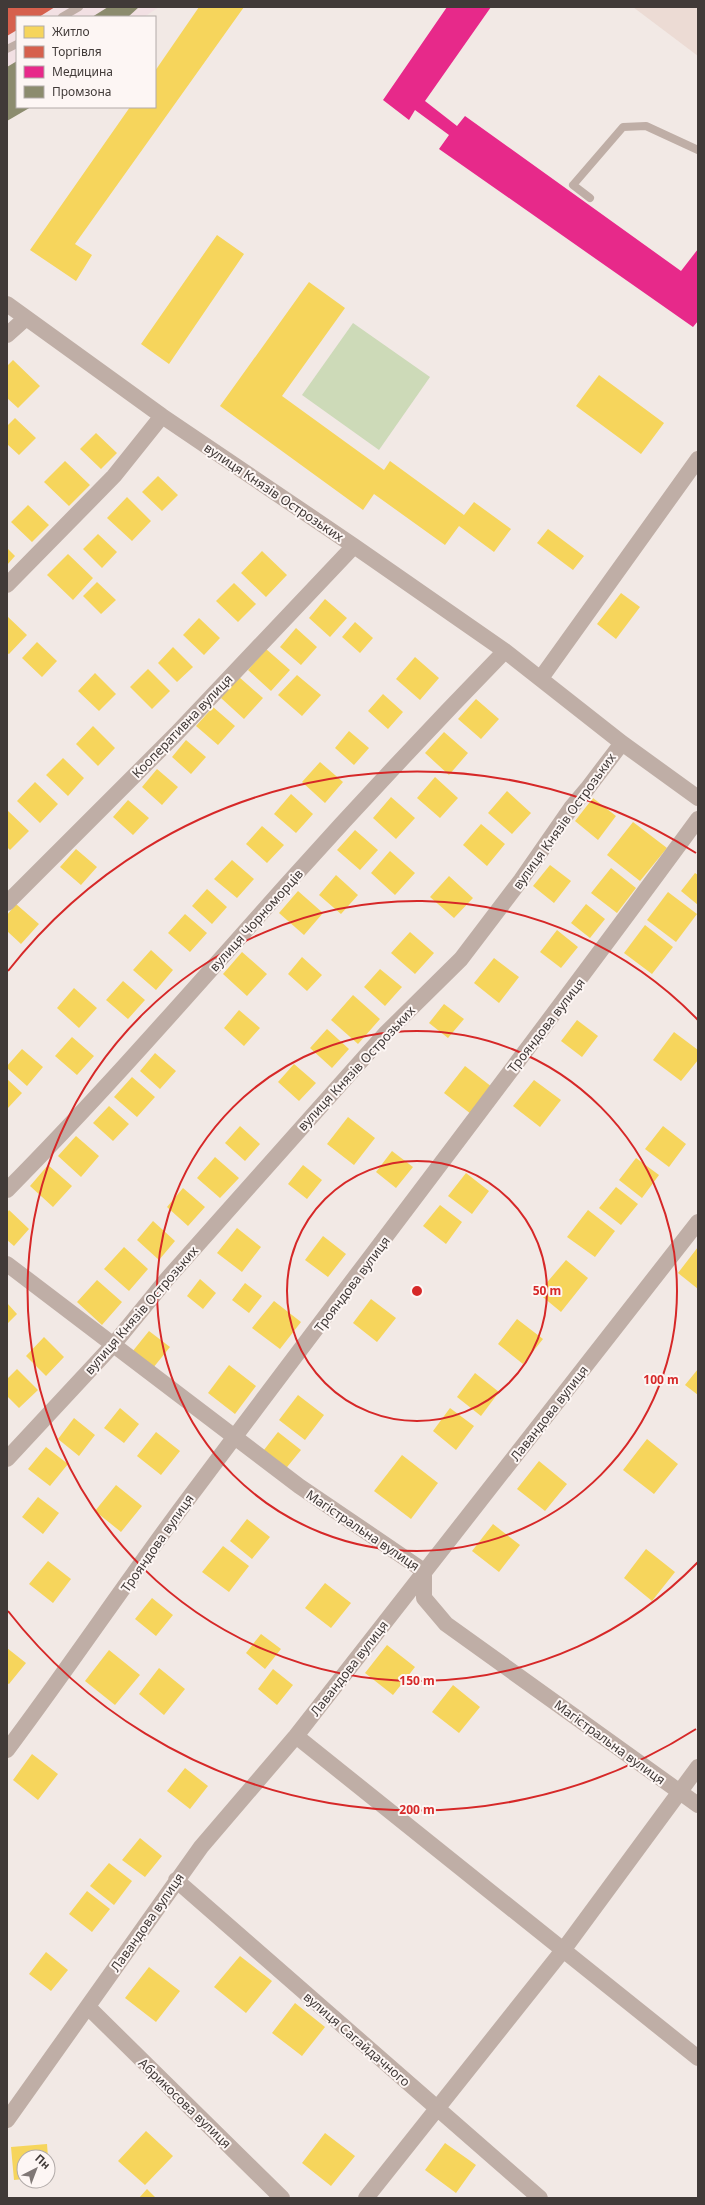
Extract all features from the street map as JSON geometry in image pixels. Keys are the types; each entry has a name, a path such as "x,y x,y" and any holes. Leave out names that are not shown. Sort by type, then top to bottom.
{"street":[{"name":"вулиця Князів Острозьких","path":"7,304 162,416 354,546 505,651 622,743 587,790 571,808 461,959 380,1040 167,1279 113,1345 7,1459"},
{"path":"7,335 26,318"},
{"path":"7,585 114,476 162,416"},
{"path":"541,678 698,459"},
{"name":"Кооперативна вулиця","path":"7,903 176,734 354,546"},
{"name":"вулиця Чорноморців","path":"7,1190 192,993 422,736 505,651"},
{"path":"622,743 698,798"},
{"name":"Трояндова вулиця","path":"7,1750 59,1681 190,1495 235,1438 530,1043 574,988 698,819"},
{"name":"Лавандова вулиця","path":"7,2120 176,1880 201,1847 296,1736 698,1222"},
{"name":"Магістральна вулиця","path":"7,1264 299,1486 424,1571 424,1598 446,1624 698,1805"},
{"path":"296,1736 564,1949 698,2058"},
{"path":"366,2198 564,1949 698,1767"},
{"name":"вулиця Сагайдачного","path":"176,1880 437,2110 540,2198"},
{"name":"Абрикосова вулиця","path":"88,2007 282,2198"}],"lane":[{"path":"64,16 79,7"},
{"path":"7,50 16,45"},
{"path":"590,198 573,185 623,127 646,126 698,150"}],"shaded area":[{"path":"7,7 159,7 146,16 16,16 16,104 7,110"},
{"path":"633,7 698,7 698,56"}],"green space":[{"path":"353,323 430,377 379,450 302,395"}],"building: Житло":[{"path":"199,7 244,7 75,244 92,255 76,281 30,250 129,108 156,108 156,70"},
{"path":"217,235 244,254 169,364 141,344"},
{"path":"309,282 345,308 282,396 384,470 390,461 464,515 474,502 511,529 494,552 459,526 445,545 374,494 363,510 220,406"},
{"path":"13,360 40,386 18,408 7,398 7,366"},
{"path":"599,375 664,423 641,454 576,406"},
{"path":"15,418 36,438 19,455 7,444 7,426"},
{"path":"96,433 117,453 101,469 80,449"},
{"path":"65,461 90,485 69,506 44,482"},
{"path":"158,476 178,495 162,511 142,492"},
{"path":"127,497 151,521 132,541 107,518"},
{"path":"28,505 49,525 32,542 11,522"},
{"path":"548,529 584,556 573,570 537,543"},
{"path":"98,534 117,552 102,568 83,549"},
{"path":"7,548 15,556 7,565"},
{"path":"262,551 287,575 266,597 241,573"},
{"path":"68,554 93,578 73,600 47,575"},
{"path":"97,582 116,600 101,614 83,596"},
{"path":"234,583 256,604 238,622 216,601"},
{"path":"621,593 640,607 616,639 597,624"},
{"path":"325,599 347,618 330,637 309,618"},
{"path":"7,616 27,635 9,654 7,653"},
{"path":"199,618 220,638 204,655 183,635"},
{"path":"355,622 373,638 360,653 342,637"},
{"path":"296,628 317,647 301,665 280,647"},
{"path":"37,642 57,661 42,677 22,658"},
{"path":"173,647 193,667 177,682 158,663"},
{"path":"266,649 290,670 271,691 248,670"},
{"path":"415,657 439,678 420,700 396,679"},
{"path":"148,669 170,691 152,709 130,687"},
{"path":"95,673 116,694 99,711 78,691"},
{"path":"297,675 321,695 302,716 278,695"},
{"path":"239,677 263,698 244,719 221,698"},
{"path":"383,694 403,712 388,729 368,711"},
{"path":"476,699 499,719 481,739 458,719"},
{"path":"213,707 235,726 218,745 196,726"},
{"path":"93,726 115,748 98,766 76,744"},
{"path":"349,731 369,748 354,765 335,748"},
{"path":"444,732 468,753 449,775 425,753"},
{"path":"186,740 206,757 191,774 172,757"},
{"path":"63,758 84,778 68,796 46,775"},
{"path":"320,762 343,782 325,803 302,782"},
{"path":"157,769 178,787 162,805 142,787"},
{"path":"435,777 458,798 440,818 417,798"},
{"path":"35,782 58,804 40,823 17,801"},
{"path":"507,791 531,813 512,834 488,813"},
{"path":"291,794 313,814 296,833 274,814"},
{"path":"391,797 415,818 396,839 373,818"},
{"path":"593,798 616,816 598,840 575,821"},
{"path":"128,800 149,818 133,835 113,817"},
{"path":"7,810 29,831 10,850 7,847"},
{"path":"633,822 667,848 640,881 607,855"},
{"path":"481,824 505,844 487,866 463,845"},
{"path":"262,826 284,845 267,863 246,844"},
{"path":"355,830 378,850 360,870 337,850"},
{"path":"76,849 97,867 81,885 60,867"},
{"path":"390,851 415,873 395,895 371,873"},
{"path":"232,860 254,879 237,898 214,879"},
{"path":"550,865 571,881 554,903 533,886"},
{"path":"611,868 636,888 617,913 591,893"},
{"path":"695,873 698,875 698,905 681,891"},
{"path":"336,875 358,895 341,914 319,895"},
{"path":"449,876 473,898 454,918 430,897"},
{"path":"207,889 227,907 212,924 192,906"},
{"path":"298,891 323,913 304,935 279,913"},
{"path":"668,892 697,914 676,942 647,920"},
{"path":"16,904 39,924 21,944 7,931 7,915"},
{"path":"586,904 605,919 590,938 571,923"},
{"path":"185,914 207,933 190,952 168,933"},
{"path":"645,925 673,947 652,974 624,953"},
{"path":"557,930 578,947 561,968 540,952"},
{"path":"410,932 434,953 415,974 391,953"},
{"path":"151,950 173,970 156,990 133,970"},
{"path":"242,952 267,974 247,996 223,974"},
{"path":"302,957 322,975 307,991 288,974"},
{"path":"494,958 519,977 499,1003 474,983"},
{"path":"380,969 402,987 385,1006 364,987"},
{"path":"123,981 145,1000 128,1019 106,1000"},
{"path":"74,988 97,1008 79,1028 57,1008"},
{"path":"353,995 380,1019 358,1044 331,1020"},
{"path":"444,1004 464,1019 448,1038 429,1023"},
{"path":"239,1010 260,1028 244,1046 224,1028"},
{"path":"577,1020 598,1036 582,1057 561,1041"},
{"path":"327,1029 349,1049 332,1068 310,1048"},
{"path":"674,1032 698,1050 698,1060 681,1081 653,1060"},
{"path":"72,1037 94,1056 77,1075 55,1056"},
{"path":"22,1049 43,1067 27,1086 7,1068 7,1066"},
{"path":"155,1053 176,1071 160,1089 140,1071"},
{"path":"294,1064 316,1083 299,1101 278,1082"},
{"path":"465,1066 492,1087 471,1114 444,1093"},
{"path":"132,1077 155,1097 137,1117 114,1097"},
{"path":"7,1079 22,1093 7,1109"},
{"path":"534,1080 561,1100 540,1127 513,1106"},
{"path":"109,1106 129,1124 113,1141 93,1123"},
{"path":"348,1117 375,1138 354,1165 327,1144"},
{"path":"240,1126 260,1144 245,1161 225,1143"},
{"path":"663,1126 686,1144 669,1167 645,1149"},
{"path":"76,1136 99,1156 81,1177 58,1156"},
{"path":"392,1151 413,1167 396,1188 376,1172"},
{"path":"215,1157 239,1178 220,1198 197,1178"},
{"path":"636,1158 659,1175 642,1198 619,1180"},
{"path":"48,1165 72,1186 53,1207 30,1186"},
{"path":"303,1165 322,1180 307,1199 288,1184"},
{"path":"466,1173 489,1191 472,1214 448,1196"},
{"path":"616,1187 638,1204 621,1225 599,1208"},
{"path":"183,1188 205,1207 188,1226 167,1207"},
{"path":"440,1205 462,1222 446,1244 423,1226"},
{"path":"9,1210 29,1229 14,1246 7,1240 7,1213"},
{"path":"588,1210 615,1231 595,1257 567,1237"},
{"path":"153,1221 175,1241 159,1260 137,1240"},
{"path":"237,1228 261,1247 242,1272 217,1253"},
{"path":"323,1236 346,1254 328,1277 305,1260"},
{"path":"124,1247 148,1269 129,1291 104,1269"},
{"path":"698,1247 698,1289 678,1273"},
{"path":"566,1260 588,1278 561,1312 538,1293"},
{"path":"200,1279 216,1293 203,1309 187,1296"},
{"path":"97,1280 122,1302 102,1325 77,1302"},
{"path":"245,1283 262,1296 249,1313 232,1300"},
{"path":"371,1299 396,1318 377,1342 353,1323"},
{"path":"274,1301 301,1322 280,1349 252,1328"},
{"path":"7,1303 17,1314 7,1324"},
{"path":"517,1319 543,1339 523,1364 498,1344"},
{"path":"149,1331 170,1347 153,1368 132,1352"},
{"path":"44,1337 64,1357 46,1376 26,1356"},
{"path":"229,1365 256,1386 235,1414 208,1393"},
{"path":"17,1369 38,1390 19,1408 7,1396 7,1379"},
{"path":"698,1369 698,1395 685,1385"},
{"path":"475,1373 499,1392 481,1416 457,1397"},
{"path":"298,1395 324,1415 305,1440 279,1420"},
{"path":"120,1408 139,1424 124,1443 104,1428"},
{"path":"450,1408 474,1426 456,1450 433,1431"},
{"path":"74,1418 95,1435 79,1456 58,1439"},
{"path":"156,1432 180,1451 161,1475 137,1456"},
{"path":"278,1432 301,1450 283,1472 260,1455"},
{"path":"647,1439 678,1464 654,1494 623,1470"},
{"path":"46,1447 68,1464 50,1486 28,1469"},
{"path":"402,1455 438,1483 411,1519 374,1491"},
{"path":"539,1461 567,1484 545,1511 517,1489"},
{"path":"116,1485 142,1506 121,1532 95,1511"},
{"path":"38,1497 59,1513 43,1534 22,1517"},
{"path":"247,1519 270,1537 252,1559 230,1541"},
{"path":"493,1524 520,1545 499,1572 472,1551"},
{"path":"223,1546 249,1566 229,1592 202,1572"},
{"path":"646,1549 675,1572 652,1601 624,1578"},
{"path":"48,1561 71,1579 53,1603 29,1584"},
{"path":"325,1583 351,1603 331,1628 305,1608"},
{"path":"152,1598 173,1615 156,1636 135,1619"},
{"path":"261,1634 281,1649 265,1669 246,1653"},
{"path":"387,1645 415,1667 393,1695 365,1673"},
{"path":"7,1648 26,1663 9,1684 7,1683"},
{"path":"109,1650 140,1675 115,1705 85,1681"},
{"path":"159,1668 185,1689 164,1715 139,1694"},
{"path":"273,1669 293,1685 277,1705 258,1689"},
{"path":"453,1685 480,1707 459,1733 432,1712"},
{"path":"32,1754 58,1774 38,1800 13,1780"},
{"path":"185,1768 208,1786 190,1809 167,1791"},
{"path":"140,1838 162,1856 145,1877 122,1860"},
{"path":"109,1863 132,1881 114,1905 90,1886"},
{"path":"87,1891 110,1909 92,1932 69,1914"},
{"path":"46,1952 68,1970 51,1991 29,1974"},
{"path":"240,1956 272,1981 246,2013 214,1987"},
{"path":"149,1967 180,1991 156,2022 125,1998"},
{"path":"295,2003 325,2027 302,2056 272,2033"},
{"path":"146,2131 173,2156 145,2185 118,2161"},
{"path":"325,2133 355,2156 331,2186 302,2163"},
{"path":"445,2143 476,2165 456,2193 425,2170"},
{"path":"47,2144 47,2149 16,2149 16,2180 14,2180 11,2147"},
{"path":"147,2189 156,2198 139,2198"}],"building: Торгівля":[{"path":"7,7 55,7 41,16 16,16 16,31 7,36"}],"building: Медицина":[{"path":"447,7 491,7 425,101 457,126 465,116 681,271 698,249 698,321 693,327 439,149 449,135 415,110 409,120 383,100"}],"building: Промзона":[{"path":"108,7 139,7 129,16 94,16"},
{"path":"16,62 16,108 29,108 7,121 7,67"}]}
